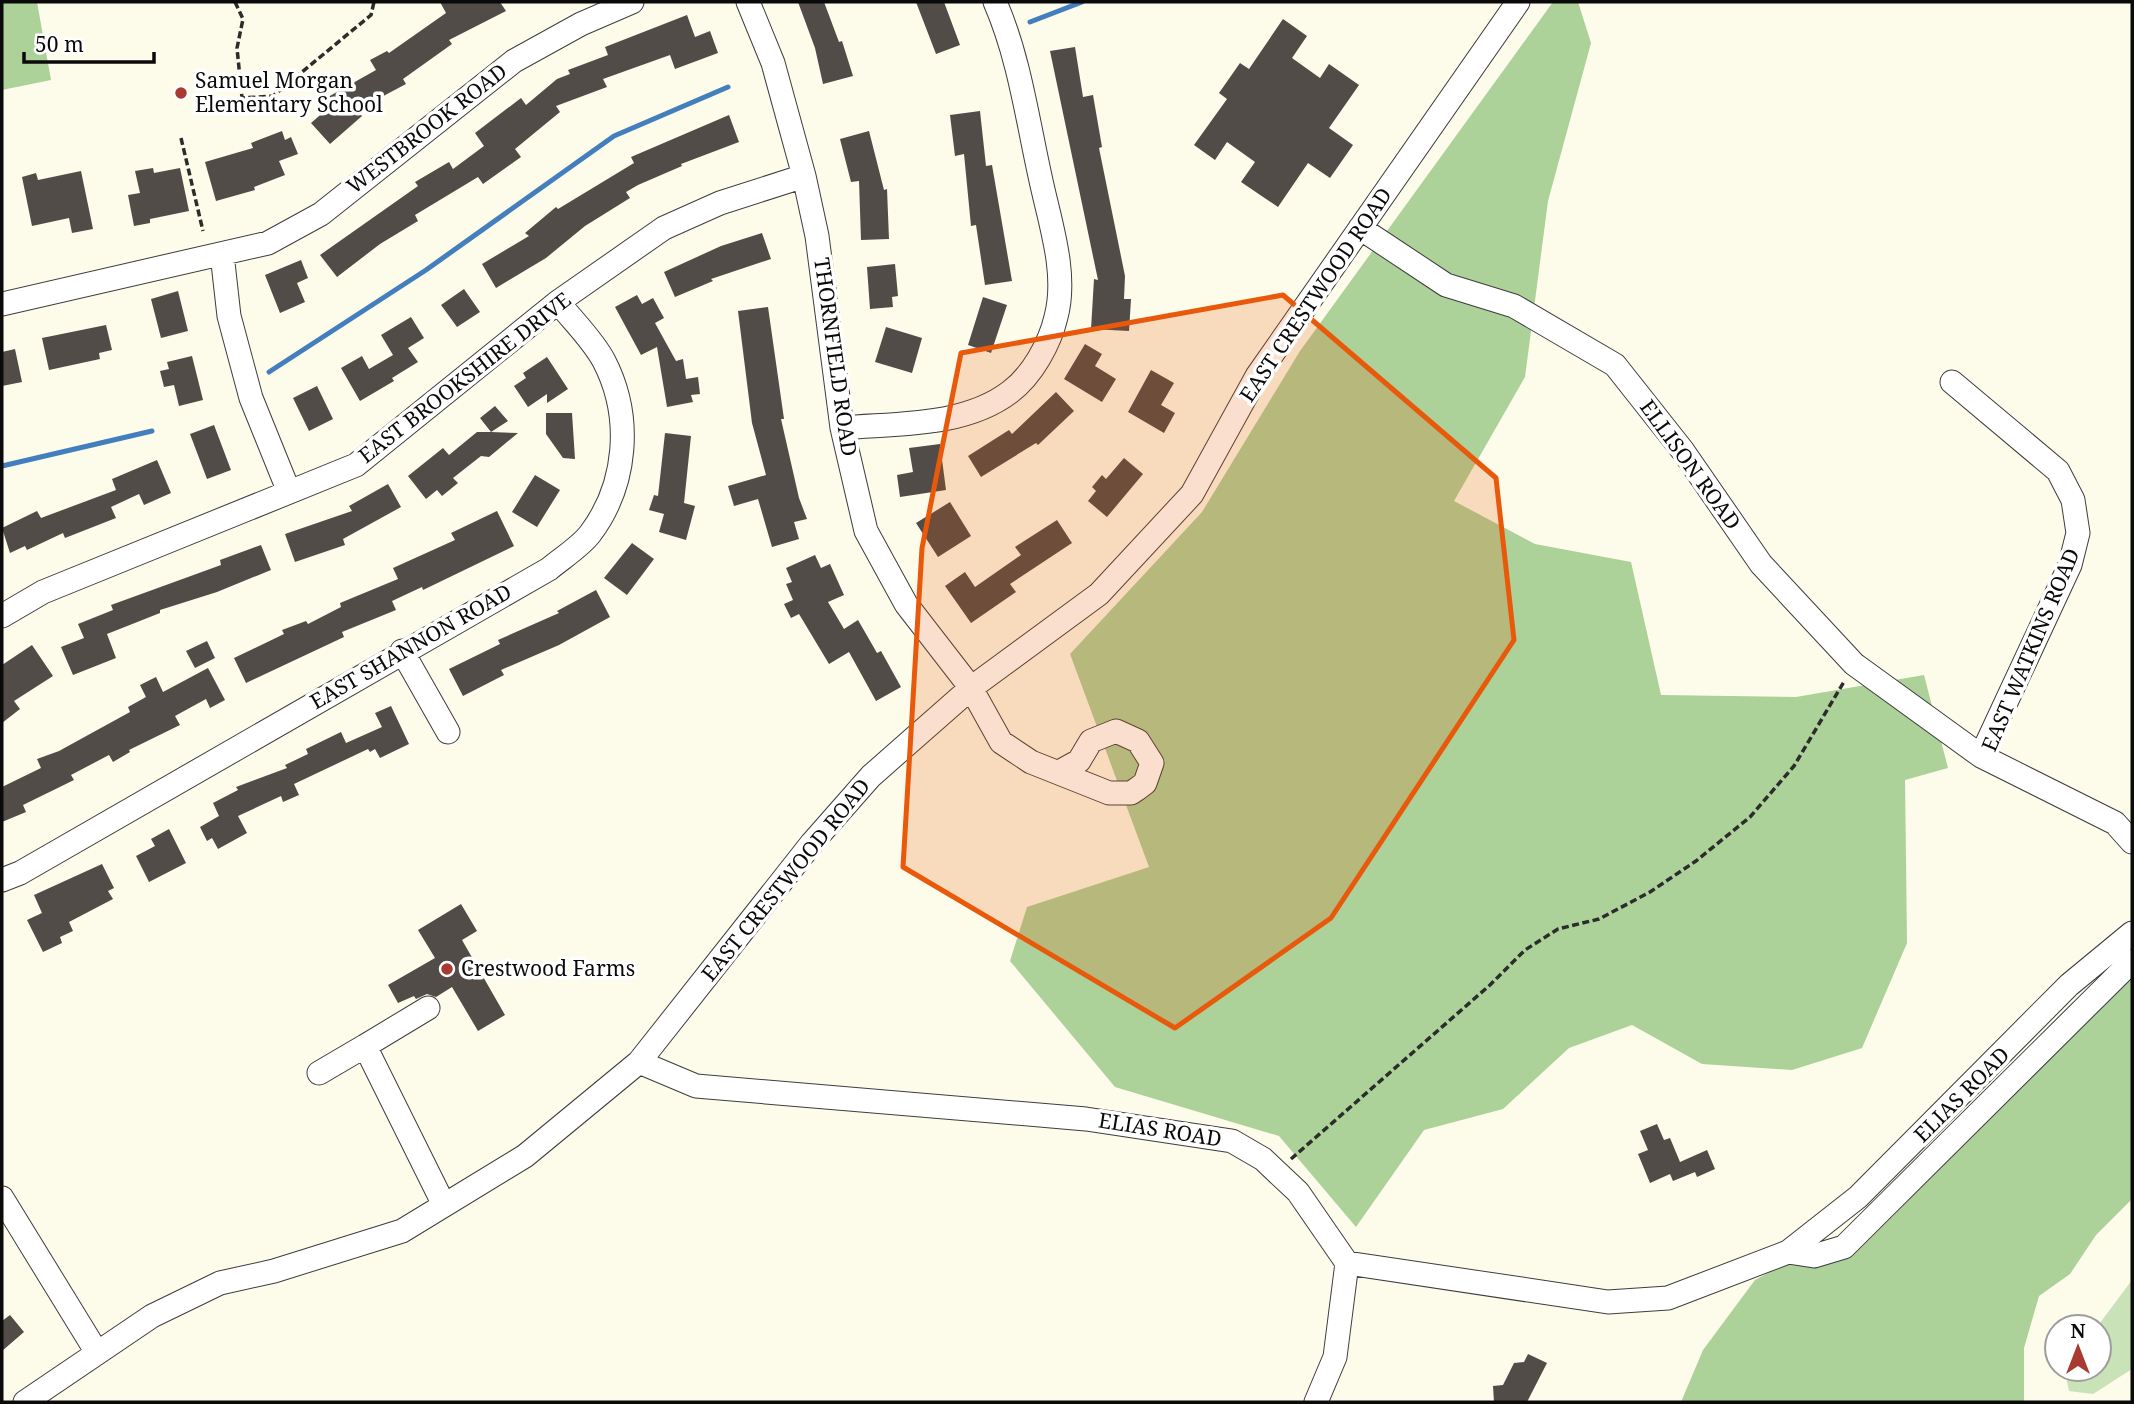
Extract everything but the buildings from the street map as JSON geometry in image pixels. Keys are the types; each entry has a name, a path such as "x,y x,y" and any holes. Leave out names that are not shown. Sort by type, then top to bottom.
{"street":[{"name":"WESTBROOK ROAD","path":"2,304 268,243 321,214 514,61 581,24 632,2"},
{"name":"THORNFIELD ROAD","path":"748,2 773,63 804,176 817,236 842,428 866,531 906,604 971,688 1001,742 1031,762 1059,772"},
{"path":"842,428 966,415 1011,392 1039,359 1057,316 1059,269 1019,78 1006,28 995,2"},
{"name":"EAST CRESTWOOD ROAD","path":"25,1402 96,1351 152,1316 220,1283 298,1265 402,1231 525,1156 639,1062 812,843 863,786 971,688 1099,594 1192,494 1257,376 1518,2"},
{"name":"EAST BROOKSHIRE DRIVE","path":"2,616 43,592 356,465 558,302 664,229 720,203 804,176"},
{"name":"ELLISON ROAD","path":"1360,229 1446,285 1514,306 1615,365 1683,451 1761,564 1854,664 1981,756"},
{"path":"222,254 229,316 251,398 289,492"},
{"name":"EAST SHANNON ROAD","path":"2,880 32,866 402,651 549,569 588,536 612,500 623,457 620,408 604,361 558,302"},
{"name":"EAST WATKINS ROAD","path":"1952,382 2058,471 2073,500 2078,533 2070,565 1981,756 2115,823 2132,842"},
{"path":"402,651 449,732"},
{"name":"ELIAS ROAD","path":"639,1062 696,1086 1086,1119 1232,1142 1263,1159 1298,1192 1347,1263 1608,1302 1668,1298 1788,1252 1858,1197 2069,985 2132,933"},
{"name":"ELIAS ROAD","path":"1788,1252 1814,1256 1844,1247 2132,961"},
{"path":"319,1073 428,1008"},
{"path":"365,1046 444,1205"},
{"path":"5,1212 96,1351"},
{"path":"1316,1402 1335,1357 1347,1263"}],"path":[{"path":"235,2 243,19 237,48 242,99 273,96 371,15 374,2"},
{"path":"181,138 204,231"},
{"path":"1276,1172 1490,985 1525,950 1558,929 1599,919 1650,892 1696,861 1750,817 1794,766 1854,664"}],"highlighted area":[{"path":"1283,295 1496,478 1514,640 1331,918 1175,1028 903,867 922,548 961,353"}],"green space":[{"path":"2,2 37,2 51,80 2,90"},
{"path":"1553,2 1578,2 1591,43 1548,201 1525,377 1454,501 1535,544 1631,562 1661,695 1796,697 1924,675 1948,768 1905,780 1907,943 1862,1048 1792,1070 1702,1064 1632,1025 1569,1048 1503,1109 1424,1130 1356,1227 1279,1136 1115,1087 1010,961 1027,907 1149,867 1070,654 1202,512 1300,351"},
{"path":"2132,968 2132,1199 2096,1235 2070,1274 2039,1296 2024,1348 2024,1402 1681,1402 1703,1350 1755,1280 1781,1266 1819,1260"},
{"path":"2132,1280 2132,1369 2113,1381 2113,1313 2107,1313"},
{"path":"2067,1383 2110,1383 2093,1394 2069,1391"}],"waterway":[{"path":"1030,22 1082,2"},
{"path":"269,372 426,270 614,136 728,87"},
{"path":"2,466 152,431"}],"place":[{"name":"Samuel Morgan Elementary School","path":"181,93"},
{"name":"Crestwood Farms","path":"447,969"}]}
